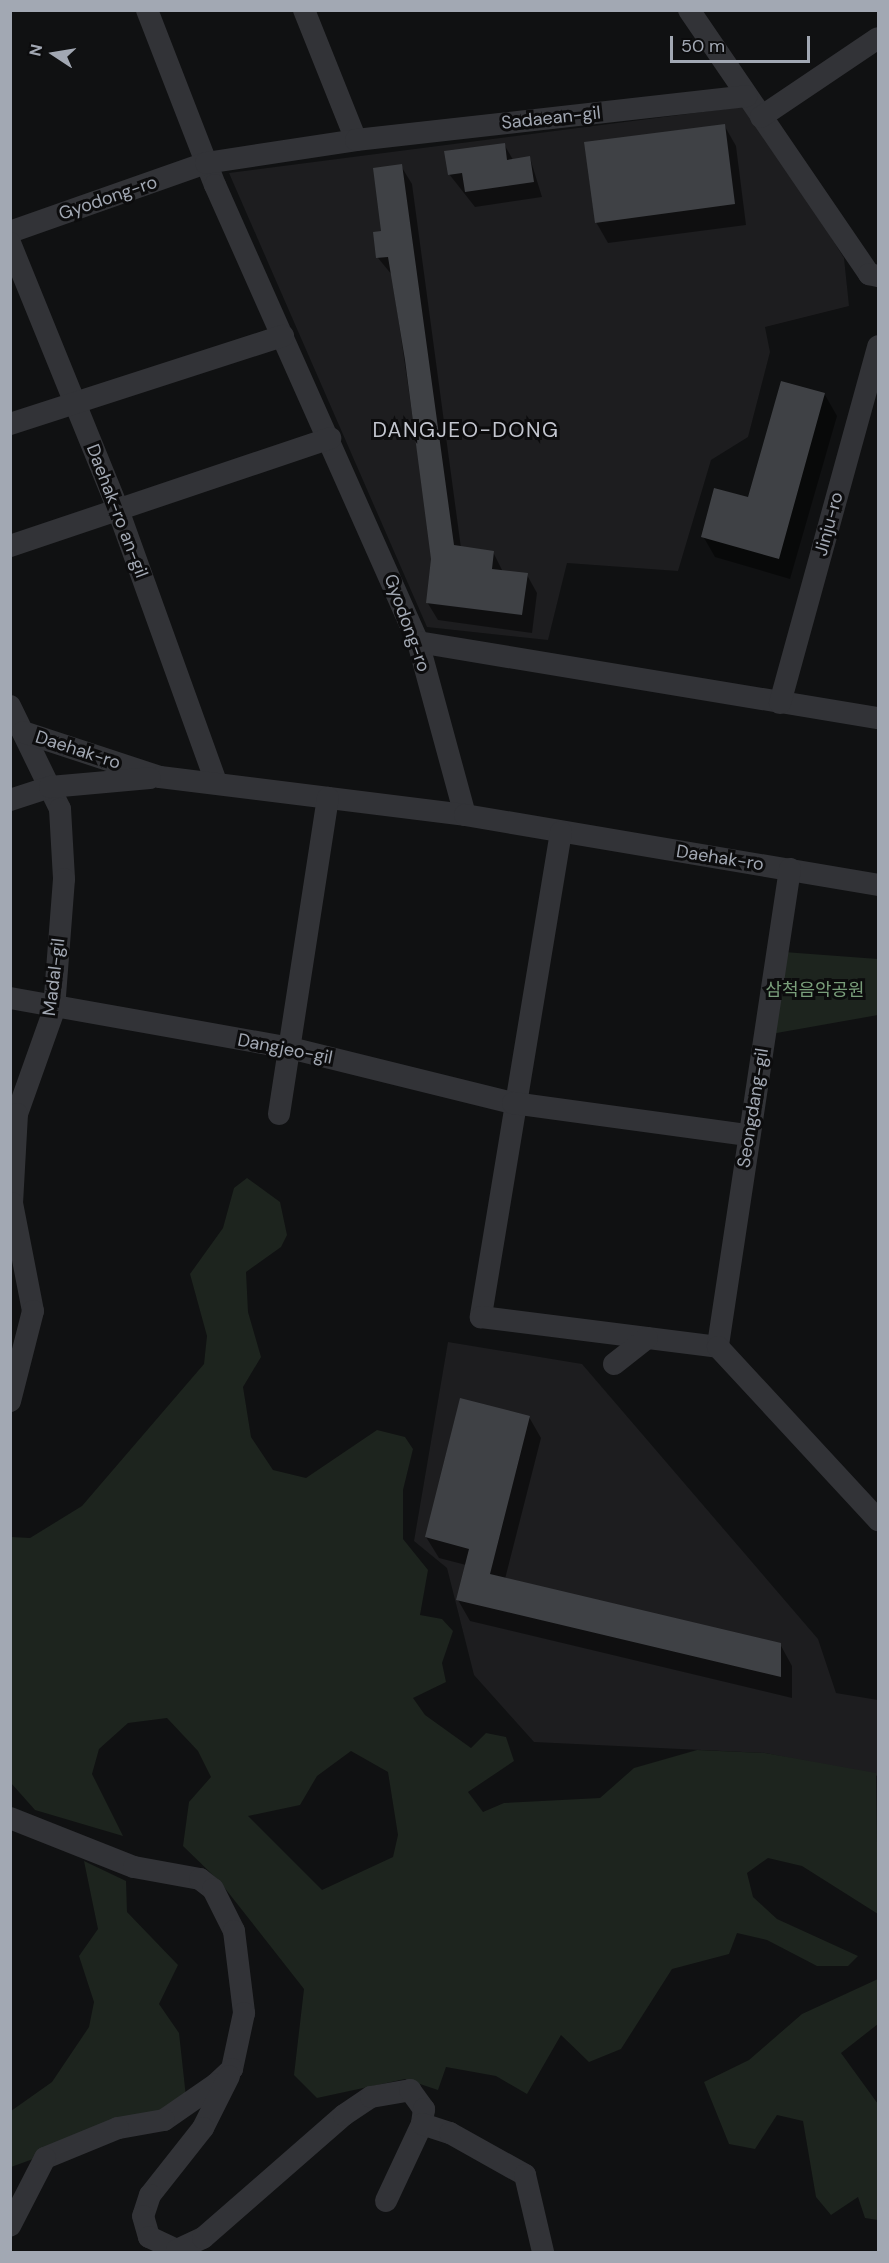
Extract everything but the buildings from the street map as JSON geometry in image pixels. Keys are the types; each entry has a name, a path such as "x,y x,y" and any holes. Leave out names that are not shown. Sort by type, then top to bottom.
{"street":[{"name":"Gyodong-ro","path":"147,10 206,163 330,438 418,642 465,815"},
{"path":"304,10 356,140"},
{"path":"689,10 868,274 879,276"},
{"path":"761,117 879,38"},
{"name":"Sadaean-gil","path":"356,140 747,96"},
{"name":"Gyodong-ro","path":"10,232 206,163 356,140"},
{"name":"Daehak-ro an-gil","path":"10,243 117,507 216,782"},
{"path":"10,424 283,336"},
{"name":"Jinju-ro","path":"780,703 879,346"},
{"path":"10,546 117,507 330,438"},
{"path":"418,642 879,718"},
{"name":"Daehak-ro","path":"10,706 23,732 160,777"},
{"name":"Madal-gil","path":"10,1401 33,1311 11,1203 17,1114 54,1010 64,879 60,809 23,732"},
{"name":"Daehak-ro","path":"10,800 50,788 160,777 216,782 465,815 879,885"},
{"path":"279,1114 328,798"},
{"path":"561,832 513,1103 481,1317 718,1347 879,1520"},
{"name":"Seongdang-gil","path":"718,1347 748,1135 790,869"},
{"name":"Dangjeo-gil","path":"10,998 54,1010 290,1048 513,1103 748,1135"},
{"path":"614,1364 647,1338"},
{"path":"10,1818 134,1867 200,1879 213,1888 243,1964 244,2013 232,2069 203,2128 150,2195 143,2216 149,2237 177,2250 202,2238 371,2097 410,2090 424,2109 422,2124 386,2201"},
{"path":"10,2226 45,2158 118,2128 164,2120 232,2069"},
{"path":"422,2124 450,2133 525,2175 543,2253"}],"shaded area":[{"path":"749,106 844,258 849,306 765,327 770,352 748,437 711,460 678,571 567,563 548,640 427,627 229,173"},
{"path":"448,1342 582,1364 818,1639 836,1693 878,1700 878,1776 765,1753 534,1742 474,1675 447,1568 414,1541"}],"green space":[{"name":"삼척음악공원","path":"784,952 878,959 878,1015 771,1034"},
{"path":"247,1178 280,1202 287,1235 281,1247 246,1272 248,1312 261,1357 243,1387 251,1437 273,1470 306,1478 377,1430 405,1437 413,1449 403,1490 403,1539 428,1570 420,1615 442,1619 453,1631 442,1663 446,1682 413,1698 425,1715 471,1748 486,1733 506,1737 514,1761 468,1792 483,1812 504,1803 600,1798 634,1768 697,1750 765,1753 876,1773 878,1914 802,1866 768,1858 747,1873 753,1897 777,1919 858,1956 848,1966 817,1966 767,1940 737,1933 729,1954 672,1969 621,2049 589,2062 561,2035 527,2094 496,2076 446,2067 438,2090 405,2079 317,2098 294,2075 304,1989 220,1882 183,1846 189,1802 211,1777 198,1751 167,1718 128,1723 99,1749 92,1774 123,1836 35,1810 11,1783 11,1537 30,1538 82,1506 204,1364 207,1336 190,1274 223,1228 234,1188","holes":["351,1751 388,1772 398,1835 393,1857 322,1890 248,1816 300,1805 317,1776"]},
{"path":"84,1861 126,1881 127,1912 178,1965 159,2004 179,2033 186,2097 160,2113 11,2167 11,2111 52,2082 89,2027 94,2002 79,1956 98,1929"},
{"path":"878,1979 878,2024 841,2053 878,2104 878,2220 865,2218 858,2197 831,2215 816,2197 803,2121 777,2115 755,2149 729,2144 704,2082 749,2060 802,2014"}],"district":[{"name":"DANGJEO-DONG","path":"466,430"}]}
